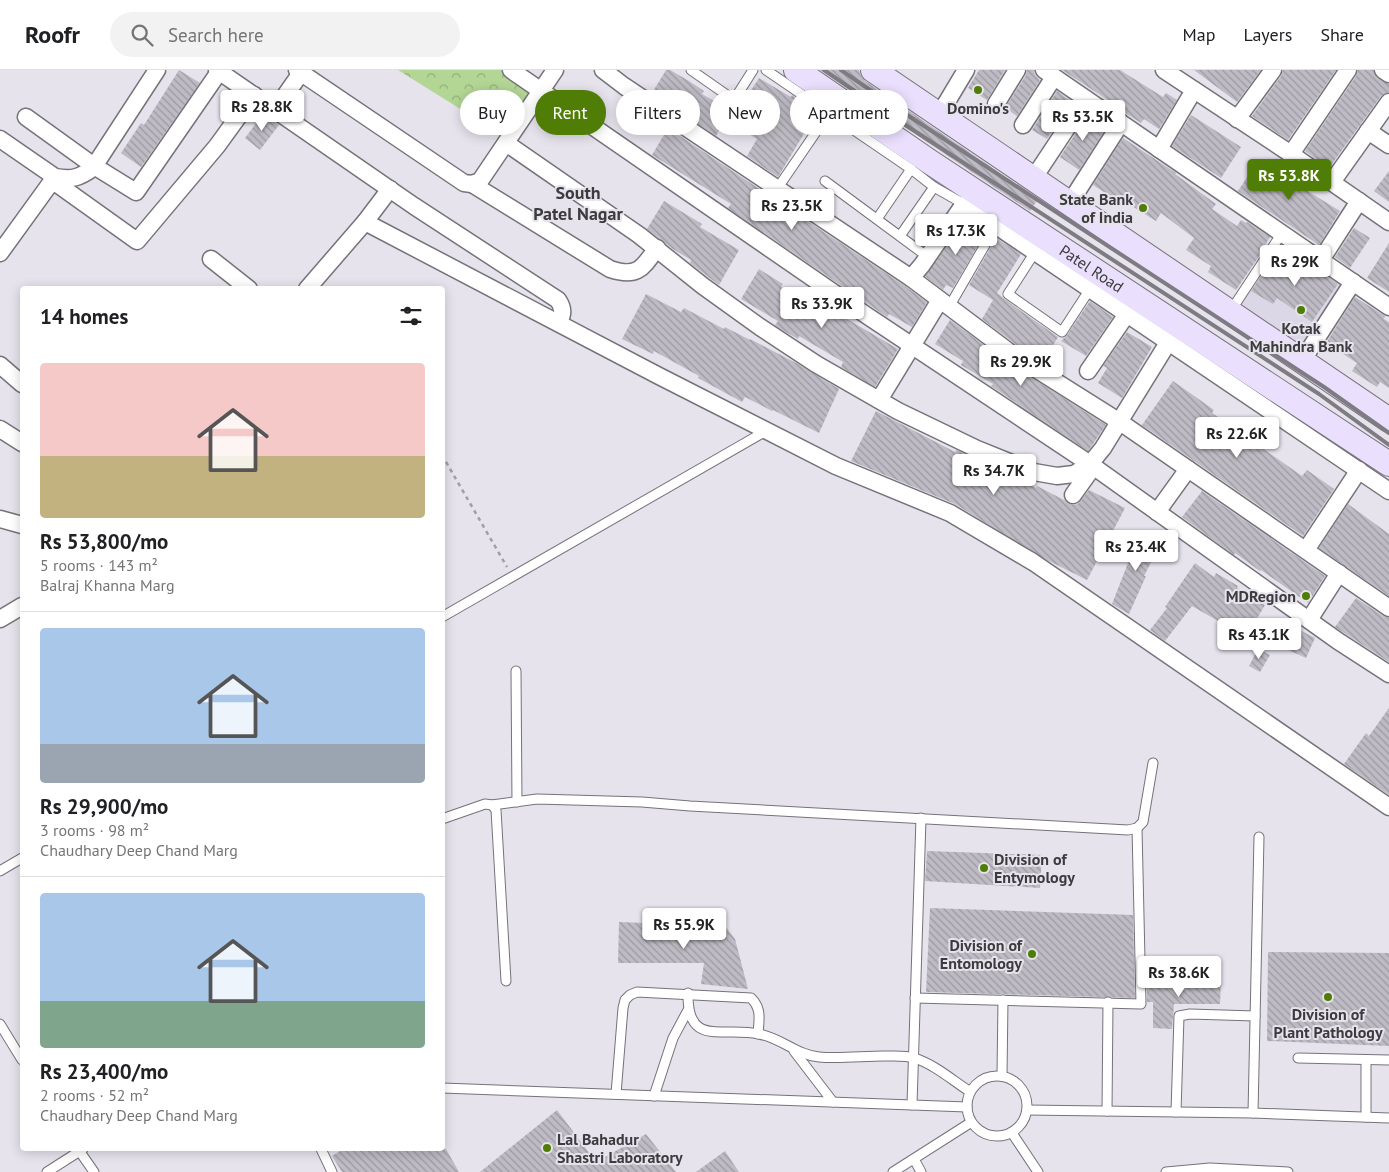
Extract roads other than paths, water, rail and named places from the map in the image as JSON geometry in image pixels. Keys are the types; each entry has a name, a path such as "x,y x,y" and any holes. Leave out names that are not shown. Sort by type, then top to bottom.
{"main road":[{"name":"Patel Road","path":"796,70 930,162 1173,334 1389,464"},
{"path":"873,70 1389,420"}],"street":[{"path":"54,179 81,176 94,166 157,70"},
{"path":"510,70 540,90"},
{"path":"543,90 555,70"},
{"path":"939,115 966,70"},
{"path":"996,104 1017,70"},
{"path":"1164,70 1389,222"},
{"path":"1237,119 1273,70"},
{"path":"1291,154 1348,70"},
{"path":"1384,70 1389,74"},
{"path":"26,118 94,166 136,192 218,71 558,300 563,312 559,323"},
{"path":"275,110 300,71 464,182 472,184 610,269 623,274 635,272 645,266 657,248"},
{"path":"613,73 777,190 911,278 1012,354 1120,422 1389,608"},
{"path":"1023,125 1049,73 1389,307"},
{"path":"1159,149 1194,90"},
{"path":"0,139 137,241 217,146 254,95"},
{"path":"1033,179 1086,99"},
{"path":"472,184 480,181 535,101"},
{"path":"1332,182 1389,102"},
{"path":"1069,204 1121,123"},
{"path":"1368,131 1389,145"},
{"path":"606,135 912,346 1091,466 1309,620 1389,674"},
{"path":"506,143 657,248 703,286 760,327 816,364 880,400 977,449 1034,472 1057,476 1074,474 1091,466"},
{"path":"0,253 54,179"},
{"path":"311,286 365,222 390,188"},
{"path":"1321,260 1359,201"},
{"path":"911,278 928,257 964,204 1127,314 1173,334 1389,491"},
{"path":"365,222 836,466 950,513 1033,562 1389,807"},
{"path":"211,259 245,286"},
{"path":"1302,361 1353,282"},
{"path":"880,400 912,346 945,303"},
{"path":"1088,371 1127,314"},
{"path":"1073,495 1173,334"},
{"path":"0,365 20,382"},
{"path":"0,429 20,442"},
{"path":"1157,512 1188,469"},
{"path":"1306,550 1359,470"},
{"path":"0,507 20,512"},
{"path":"0,519 20,524"},
{"path":"1309,620 1339,573"},
{"path":"0,619 20,607"}],"lane":[{"path":"691,70 734,100 753,70"},
{"path":"766,70 795,90"},
{"path":"777,190 814,135"},
{"path":"861,135 934,187 964,204"},
{"path":"877,219 911,169"},
{"path":"825,181 928,257"},
{"path":"900,236 934,187"},
{"path":"945,303 996,226"},
{"path":"1230,313 1282,233"},
{"path":"1035,252 1008,294 1062,332 1090,289"},
{"path":"445,615 766,431"},
{"path":"516,671 517,802"},
{"path":"445,818 485,804 492,805 538,799 642,802 1128,830 1137,828 1143,822 1153,763"},
{"path":"492,805 496,810 506,981"},
{"path":"912,1105 921,818"},
{"path":"915,998 1141,1004 1137,828"},
{"path":"1253,1113 1259,837"},
{"path":"0,871 20,859"},
{"path":"616,1094 625,1000 637,992 688,993 751,998 757,1004 759,1011 758,1034"},
{"path":"688,993 688,1010 691,1020 697,1027 708,1031 758,1034 776,1039 804,1054 820,1057 913,1057 927,1063 970,1092"},
{"path":"1002,1076 1003,1000"},
{"path":"1107,1111 1108,1002"},
{"path":"654,1096 673,1038 688,1010"},
{"path":"1176,1112 1178,1016 1190,1014 1255,1016"},
{"path":"0,1024 20,1057"},
{"path":"791,1047 834,1102"},
{"path":"1298,1058 1389,1060"},
{"path":"1366,1060 1366,1117"},
{"path":"1002,1076 1019,1084 1028,1101 1025,1120 1012,1134 997,1137 982,1134 970,1123 967,1107 970,1092 983,1078 1002,1076"},
{"path":"445,1088 967,1107"},
{"path":"1027,1110 1253,1113 1389,1118"},
{"path":"893,1172 970,1123"},
{"path":"1012,1134 1038,1172"},
{"path":"47,1172 78,1151"},
{"path":"81,1151 94,1172"},
{"path":"322,1151 332,1172"},
{"path":"914,1159 921,1172"},
{"path":"1166,1172 1210,1168 1288,1172"}],"railway":[{"path":"824,70 890,115 1319,394 1389,445"},
{"path":"841,70 1324,387 1389,433"}],"place":[{"name":"Domino's","path":"978,90"},
{"name":"State Bank of India","path":"1143,208"},
{"name":"Kotak Mahindra Bank","path":"1301,310"},
{"name":"MDRegion","path":"1306,596"},
{"name":"Division of Entymology","path":"984,868"},
{"name":"Division of Entomology","path":"1032,954"},
{"name":"Division of Plant Pathology","path":"1328,997"},
{"name":"Lal Bahadur Shastri Laboratory","path":"547,1148"}],"district":[{"name":"South Patel Nagar","path":"578,203"}]}
